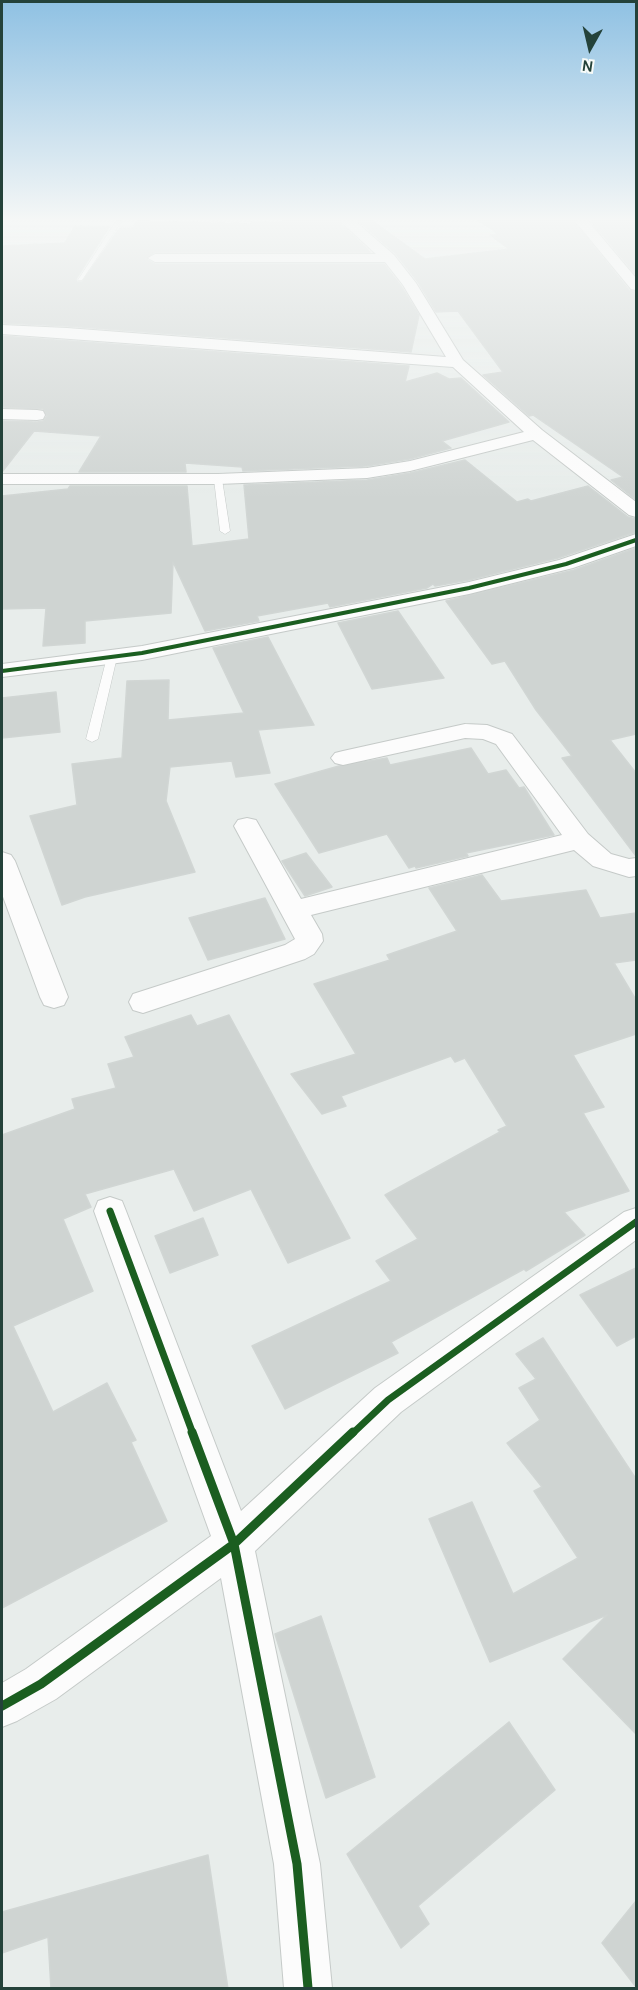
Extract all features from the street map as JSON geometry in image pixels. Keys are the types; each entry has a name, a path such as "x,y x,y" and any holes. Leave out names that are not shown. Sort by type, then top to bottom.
{"street":[{"path":"428,314 457,363 536,434 636,511"},
{"path":"2,330 457,363"},
{"path":"2,414 37,415"},
{"path":"2,479 218,479 367,473 410,466 536,434"},
{"path":"2,671 112,657 254,632 469,588 566,564 636,540"},
{"path":"343,758 465,731 487,732 504,739 579,840 603,860 628,868 636,867"},
{"path":"143,1002 295,952 304,947 309,940 308,934 248,826"},
{"path":"294,910 579,840"},
{"path":"2,861 54,997"},
{"path":"110,1211 234,1544 297,1864 308,1989"},
{"path":"2,1706 41,1684 234,1544 388,1400 636,1222"}],"lane":[{"path":"218,479 225,531"},
{"path":"92,739 112,657"}],"building":[{"path":"2,314 419,315 411,352 2,323"},
{"path":"460,314 636,314 636,500 611,480 623,477 533,415 529,416 483,375 503,372"},
{"path":"2,336 409,366 405,382 437,373 449,379 461,378 509,422 442,441 451,448 410,459 367,466 243,471 242,467 185,463 186,472 79,472 101,436 34,431 2,472 2,421 37,422 43,421 47,416 43,409 2,407"},
{"path":"465,460 517,502 528,499 531,501 588,486 628,517 636,519 636,532 558,558 469,580 435,586 433,584 427,588 330,607 328,603 257,616 259,621 205,631 173,562 171,613 85,621 85,643 43,646 46,608 2,609 2,496 68,489 70,486 187,486 192,546 249,539 244,485 367,480"},
{"path":"636,548 636,734 610,740 636,773 636,856 562,758 572,756 536,710 505,661 492,664 446,601 574,570"},
{"path":"398,611 444,678 372,689 338,623"},
{"path":"268,637 314,725 258,730 270,773 236,777 232,761 170,767 166,801 195,872 85,897 62,905 30,816 77,805 72,764 122,758 127,681 169,680 168,720 244,713 213,648"},
{"path":"56,692 60,732 2,738 2,698"},
{"path":"471,748 488,774 506,770 519,788 524,787 554,835 466,853 468,856 416,868 415,866 409,868 387,834 319,853 275,784 339,766 387,758 390,765"},
{"path":"306,853 332,887 305,896 282,861"},
{"path":"482,875 501,901 586,890 600,918 636,913 636,960 614,963 636,1000 636,1034 573,1055 604,1107 583,1113 629,1191 564,1212 585,1235 526,1271 524,1269 391,1342 398,1353 285,1409 252,1346 391,1281 376,1261 418,1239 385,1195 507,1126 465,1058 455,1062 451,1056 341,1096 346,1106 322,1114 291,1074 356,1054 314,984 390,960 387,955 457,931 429,888"},
{"path":"265,898 285,939 208,960 189,918"},
{"path":"191,1015 197,1026 229,1015 350,1238 288,1263 251,1189 194,1211 174,1169 85,1194 91,1207 63,1219 93,1291 13,1326 53,1412 107,1383 136,1440 131,1442 167,1521 2,1608 2,1135 75,1109 72,1099 116,1088 108,1064 134,1057 125,1037"},
{"path":"203,1218 218,1255 170,1273 155,1236"},
{"path":"636,1268 636,1336 617,1346 580,1295"},
{"path":"543,1338 636,1479 636,1734 563,1659 607,1615 490,1662 429,1519 472,1502 513,1594 578,1558 534,1491 542,1487 507,1443 540,1420 519,1388 536,1379 516,1354"},
{"path":"321,1616 375,1777 326,1798 275,1634"},
{"path":"509,1722 555,1790 418,1906 429,1924 401,1948 347,1854"},
{"path":"208,1855 228,1989 51,1989 48,1937 2,1953 2,1912"},
{"path":"636,1901 636,1987 602,1943"}],"cycle path":[{"path":"2,671 142,653 469,588 566,564 636,540"},
{"path":"110,1211 234,1544 297,1864 308,1988"},
{"path":"2,1706 41,1684 234,1544 388,1400 636,1222"}]}
